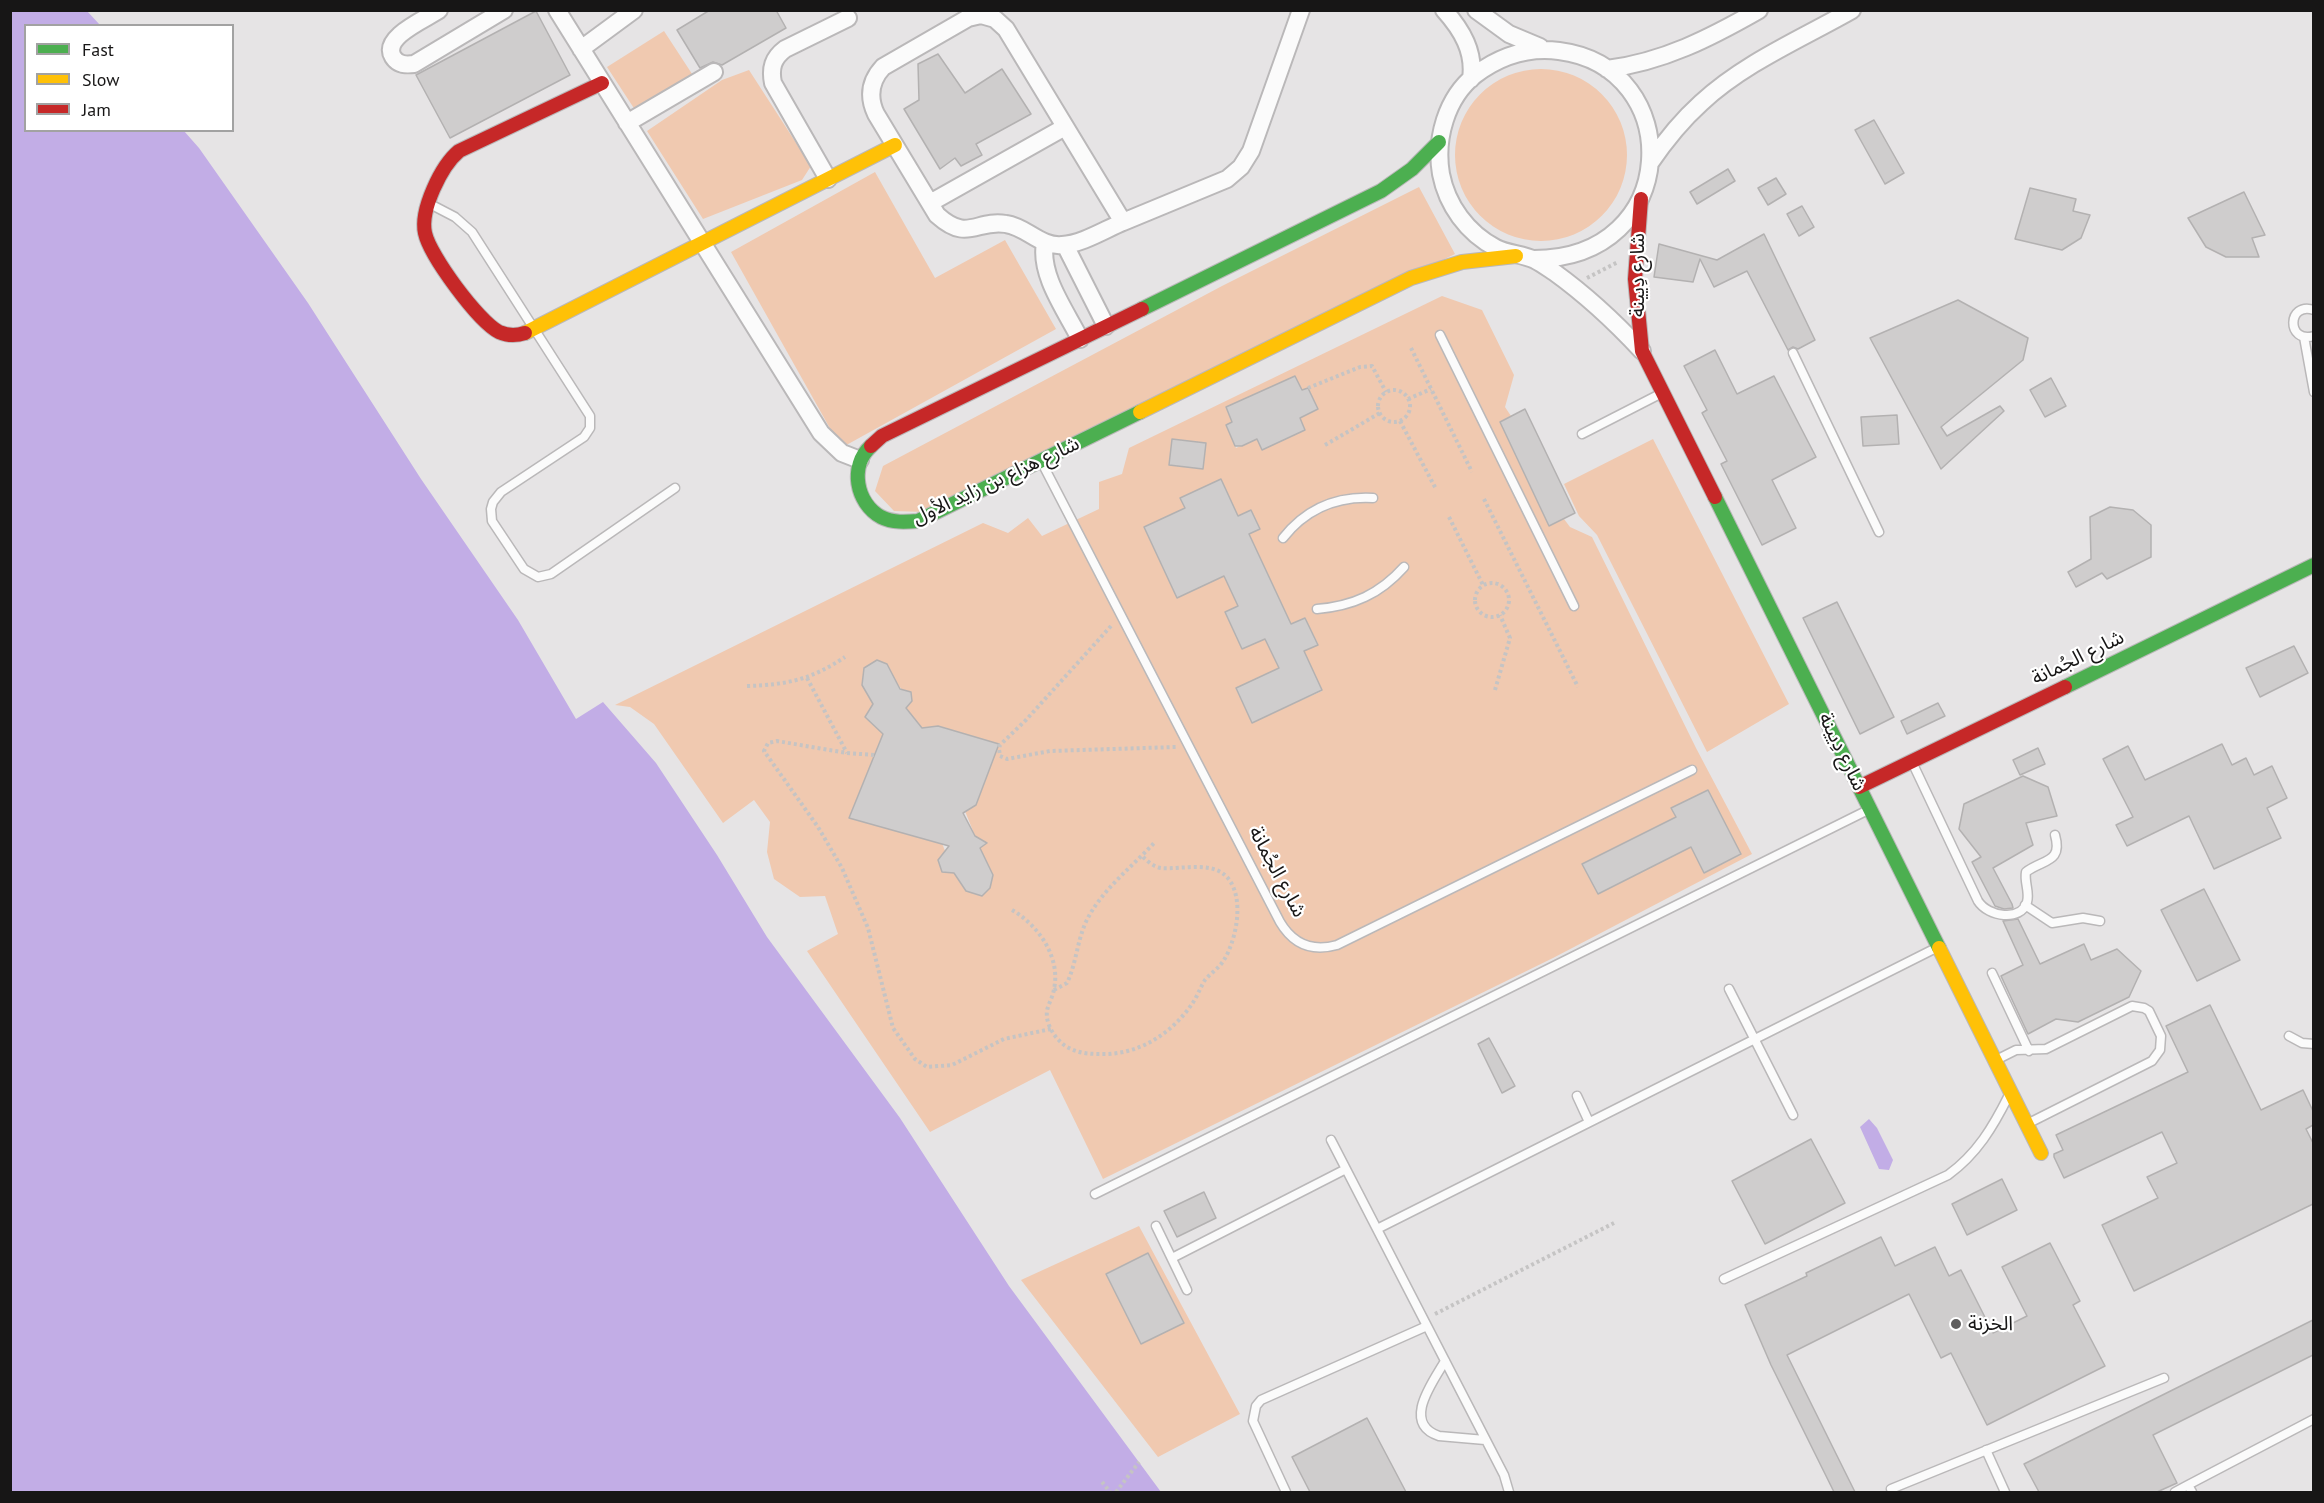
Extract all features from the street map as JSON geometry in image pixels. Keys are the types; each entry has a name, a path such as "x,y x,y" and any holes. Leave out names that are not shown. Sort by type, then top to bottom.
{"street":[{"path":"439,10 396,37 392,42 391,53 398,62 403,65 414,64 504,10"},
{"path":"557,10 821,433 842,453 860,460 872,442 882,436 1381,191 1412,169 1439,142"},
{"path":"581,49 634,10"},
{"path":"1123,222 1001,23 988,16 975,16 883,67 877,73 871,90 873,106 937,215 953,227 968,230 997,223 1005,224 1022,229 1045,243 1065,245 1123,222 1227,179 1241,167 1254,142 1301,10"},
{"path":"1444,10 1461,33 1471,54 1471,79"},
{"path":"1607,69 1639,63 1686,49 1759,10"},
{"path":"1650,163 1674,131 1717,89 1751,67 1852,10"},
{"path":"1461,33 1478,13 1509,34 1547,49 1578,55 1607,69 1623,83 1636,101 1645,121 1650,142 1650,163 1641,199 1630,218 1615,234 1597,246 1567,257 1534,260 1496,248 1478,236 1463,221 1451,204 1443,184 1439,163 1439,142 1445,118 1456,97 1471,79 1487,66 1506,56 1547,49"},
{"path":"828,179 773,83 772,68 779,54 785,49 848,18"},
{"path":"627,123 714,72"},
{"path":"602,83 457,152 444,165 424,220 429,248 497,332 516,336 534,329 895,145"},
{"path":"930,203 1065,126"},
{"name":"شارع دِيينة","path":"1641,199 1635,255 1636,303 1642,351"},
{"path":"1045,243 1044,259 1048,275 1080,339"},
{"path":"1065,245 1106,326"},
{"name":"شارع هزاع بن زايد الأول","path":"860,460 857,482 864,502 879,516 898,523 918,521 1411,278 1462,262 1489,257 1516,256"},
{"name":"شارع دِيينة","path":"1534,260 1575,288 1610,318 1642,351 2041,1153"},
{"name":"شارع الجُمانة","path":"1859,787 2313,565"}],"lane":[{"path":"429,203 455,217 472,232 587,411 591,422 584,437 501,492 493,502 490,509 492,521 524,569 537,577 550,574 675,488"},
{"path":"2313,310 2303,309 2293,318 2294,328 2304,337 2313,392"},
{"path":"1440,335 1574,606"},
{"path":"2304,337 2313,336"},
{"path":"1793,353 1879,532"},
{"path":"1582,434 1663,393"},
{"name":"شارع الجُمانة","path":"1041,460 1285,931 1299,943 1318,948 1337,945 1692,770"},
{"path":"1283,538 1300,519 1322,506 1347,498 1373,498"},
{"path":"1317,609 1350,604 1365,598 1393,580 1404,567"},
{"path":"1911,761 1982,907 1995,914 2003,915 2020,910 2025,905 2028,899 2026,872 2056,854 2058,849 2055,835"},
{"path":"1095,1194 1870,809"},
{"path":"2025,905 2052,922 2082,918 2100,921"},
{"path":"1377,1228 1939,946"},
{"path":"1992,973 2029,1051"},
{"path":"1729,989 1793,1115"},
{"path":"1995,1060 2008,1052 2046,1049 2132,1006 2149,1011 2162,1042 2160,1050 2152,1061 2027,1124"},
{"path":"2289,1036 2302,1043 2313,1044"},
{"path":"1724,1279 1948,1175 1976,1151 2011,1092"},
{"path":"1577,1096 1589,1122"},
{"path":"1331,1140 1504,1475 1509,1492"},
{"path":"1172,1258 1346,1169"},
{"path":"1156,1226 1187,1290"},
{"path":"1286,1492 1253,1421 1256,1406 1261,1400 1425,1323"},
{"path":"1445,1361 1421,1405 1422,1424 1439,1436 1485,1440"},
{"path":"1891,1489 2164,1378"},
{"path":"2175,1492 2190,1489 2313,1419"},
{"path":"1986,1450 2005,1492"}],"path":[{"path":"1575,288 1584,280 1622,259 1635,255"},
{"path":"1411,348 1472,472"},
{"path":"1308,388 1360,367 1372,366 1386,392"},
{"path":"1408,399 1431,388"},
{"path":"1399,391 1408,399 1409,412 1400,421 1389,421 1380,413 1378,402 1386,392 1399,391"},
{"path":"1325,445 1380,413"},
{"path":"1400,421 1436,489"},
{"path":"1484,499 1578,687"},
{"path":"1449,517 1483,585"},
{"path":"1498,584 1509,596 1506,610 1500,615 1485,616 1475,605 1474,598 1483,585 1498,584"},
{"path":"1121,615 1026,720 1003,742 999,749 1000,756 1006,759 1050,751 1189,746"},
{"path":"1495,690 1510,638 1500,615"},
{"path":"747,686 778,685 807,678 845,657"},
{"path":"807,678 847,753"},
{"path":"874,755 847,753 777,741 768,743 764,752 818,827 842,868 868,928 893,1028 904,1046 915,1059 927,1067 939,1067 952,1065 1004,1039 1051,1029"},
{"path":"1054,990 1067,983 1091,913 1112,886 1155,843"},
{"path":"1012,910 1032,924 1047,945 1054,968 1054,990 1047,1011 1051,1029 1064,1046 1086,1054 1111,1054 1142,1046 1158,1039 1183,1016 1198,995 1205,980 1222,963 1229,950 1236,922 1236,907 1233,888 1222,873 1199,867 1161,868 1142,856"},
{"path":"1425,1323 1614,1223"},
{"path":"1116,1492 1139,1462"},
{"path":"1102,1482 1110,1492"}],"shaded area":[{"path":"10,11 87,11 99,24 24,24 24,132 185,132 199,148 308,303 421,479 518,620 576,719 603,702 656,763 717,855 767,937 900,1118 1009,1286 1161,1492 11,1492"},
{"path":"664,31 696,80 639,116 607,67"},
{"path":"1541,69 1558,70 1574,75 1589,83 1602,94 1613,107 1621,122 1626,138 1626,172 1621,188 1613,203 1602,216 1589,227 1574,235 1558,240 1541,241 1524,240 1508,235 1493,227 1480,216 1469,203 1461,188 1456,172 1455,155 1456,138 1461,122 1469,107 1480,94 1493,83 1508,75 1524,70"},
{"path":"749,70 811,166 802,180 703,219 647,131 722,80"},
{"path":"875,172 935,278 1005,240 1056,329 841,448 731,252"},
{"path":"1419,187 1455,254 925,512 894,511 875,491 883,466 1222,286"},
{"path":"1442,296 1482,310 1514,375 1505,407 1511,416 1500,422 1549,526 1564,519 1570,527 1592,537 1696,748 1752,854 1553,958 1103,1179 1050,1070 930,1132 807,951 838,934 825,896 800,897 774,879 767,852 770,822 754,800 723,823 654,724 630,707 615,705 983,523 1008,533 1028,518 1042,536 1099,509 1099,482 1122,474 1129,448","holes":["1295,376 1302,390 1308,388 1318,409 1300,418 1305,430 1262,450 1257,439 1236,448 1226,425 1232,422 1226,407","1172,439 1206,443 1203,469 1169,465","1221,479 1238,516 1251,510 1260,528 1249,534 1291,624 1305,618 1318,644 1304,651 1322,691 1252,722 1236,689 1279,668 1265,639 1242,649 1225,612 1238,606 1221,569 1206,584 1177,597 1144,527 1185,508 1181,498","877,661 912,701 906,708 922,728 999,744 976,805 965,811 975,836 986,843 980,848 991,872 991,878 982,896 966,891 954,873 942,871 945,851 942,843 849,818 885,729 874,726 865,717 873,704 862,685 864,669","1708,790 1741,855 1704,873 1672,809","1660,826 1675,855 1598,894"]},
{"path":"1653,439 1789,704 1707,752 1597,535 1579,516 1564,484"},
{"path":"1869,1119 1877,1128 1893,1160 1889,1170 1879,1169 1860,1127"},
{"path":"1139,1226 1240,1414 1158,1457 1021,1280","holes":["1148,1253 1184,1323 1141,1344 1106,1274"]}],"building":[{"path":"710,10 776,10 786,28 722,65 713,62 700,68 677,30"},
{"path":"536,11 570,75 450,138 416,75"},
{"path":"938,54 965,93 1002,69 1031,114 976,144 982,155 961,166 955,158 940,169 904,109 919,100 918,64"},
{"path":"1874,120 1904,173 1885,184 1855,130"},
{"path":"1728,169 1735,181 1697,204 1690,192"},
{"path":"1776,178 1786,194 1768,205 1758,188"},
{"path":"2030,188 2076,199 2073,211 2090,215 2081,238 2062,250 2015,239"},
{"path":"2244,192 2265,235 2252,238 2259,257 2226,257 2206,247 2188,218"},
{"path":"1802,206 1814,227 1799,236 1787,214"},
{"path":"1764,234 1815,340 1798,349 1793,347 1788,350 1747,271 1714,287 1700,259 1693,282 1654,277 1659,244 1717,260"},
{"path":"1958,300 2028,338 2023,360 1941,427 1947,436 2000,406 2004,411 1941,469 1870,338"},
{"path":"1715,350 1737,394 1774,376 1816,457 1772,480 1796,528 1762,545 1721,464 1727,461 1702,413 1707,410 1684,366"},
{"path":"1295,376 1302,390 1308,388 1318,409 1300,418 1305,430 1262,450 1257,439 1242,446 1235,446 1226,425 1232,422 1226,407"},
{"path":"2051,378 2066,406 2045,417 2030,390"},
{"path":"1525,409 1575,513 1549,526 1500,422"},
{"path":"1897,415 1899,444 1863,446 1861,417"},
{"path":"1172,439 1206,443 1203,469 1169,465"},
{"path":"1221,479 1238,516 1251,510 1260,529 1249,534 1291,624 1305,618 1318,645 1304,651 1322,690 1252,723 1236,688 1279,668 1265,639 1242,649 1225,612 1238,606 1224,576 1177,598 1144,527 1185,508 1180,498"},
{"path":"2110,507 2133,510 2151,525 2151,557 2107,579 2102,573 2076,587 2068,572 2091,559 2090,517"},
{"path":"1837,602 1894,717 1860,734 1803,618"},
{"path":"2294,646 2308,673 2260,697 2246,668"},
{"path":"877,660 887,664 900,689 911,692 912,701 906,708 922,728 938,726 999,744 976,805 963,813 975,836 987,843 980,848 993,875 990,888 982,896 966,891 954,873 942,872 938,860 949,846 849,818 883,734 865,717 873,704 862,685 864,668"},
{"path":"1938,703 1945,716 1907,734 1901,721"},
{"path":"2222,744 2232,765 2246,758 2254,775 2272,766 2287,798 2267,808 2281,838 2214,869 2189,816 2127,846 2116,825 2133,817 2103,759 2128,746 2145,780"},
{"path":"2038,748 2045,764 2020,775 2013,760"},
{"path":"2023,776 2048,787 2057,816 2026,823 2033,845 1993,868 2013,908 2004,909 1995,906 1972,862 1981,857 1959,829 1964,804"},
{"path":"1708,790 1741,854 1704,873 1691,847 1598,894 1582,864 1676,817 1671,808"},
{"path":"2204,889 2240,960 2197,981 2161,910"},
{"path":"2018,919 2040,964 2084,944 2091,960 2117,949 2141,971 2129,997 2078,1022 2056,1019 2028,1034 2001,976 2023,965 2003,921"},
{"path":"2210,1005 2261,1110 2303,1090 2313,1111 2313,1125 2306,1129 2313,1143 2313,1204 2134,1291 2102,1225 2158,1198 2147,1177 2177,1163 2162,1132 2064,1178 2054,1157 2054,1154 2063,1150 2056,1135 2188,1072 2166,1026"},
{"path":"1489,1038 1515,1086 1502,1093 1478,1044"},
{"path":"1811,1139 1845,1203 1765,1244 1732,1181"},
{"path":"2002,1179 2017,1210 1967,1235 1952,1204"},
{"path":"1204,1192 1216,1218 1177,1237 1164,1211"},
{"path":"1881,1237 1895,1266 1935,1247 1949,1276 1961,1270 1993,1333 2027,1316 2002,1267 2050,1243 2080,1301 2073,1305 2105,1366 1987,1425 1951,1353 1941,1358 1909,1294 1787,1355 1855,1492 1834,1492 1771,1365 1745,1305"},
{"path":"1148,1253 1184,1323 1141,1344 1106,1274"},
{"path":"2313,1320 2313,1355 2153,1435 2177,1483 2157,1492 2039,1492 2024,1464"},
{"path":"1367,1418 1406,1492 1310,1492 1292,1457"}],"traffic: fast":[{"path":"1142,309 1381,191 1412,169 1439,142"},
{"path":"871,446 864,454 858,474 858,484 866,503 872,511 886,519 900,522 918,521 1140,412"},
{"path":"1715,497 1939,948"},
{"path":"2065,687 2314,565"}],"traffic: slow":[{"path":"525,333 895,145"},
{"path":"1140,412 1411,278 1462,262 1516,256"},
{"path":"1939,948 2041,1153"}],"traffic: jam":[{"path":"525,333 506,334 490,326 445,272 425,233 424,223 429,201 439,177 459,151 602,83"},
{"path":"1641,199 1635,279 1642,351 1715,497"},
{"path":"871,446 882,436 1142,309"},
{"path":"1859,787 2065,687"}],"place":[{"name":"الخزنة","path":"1956,1324"}]}
